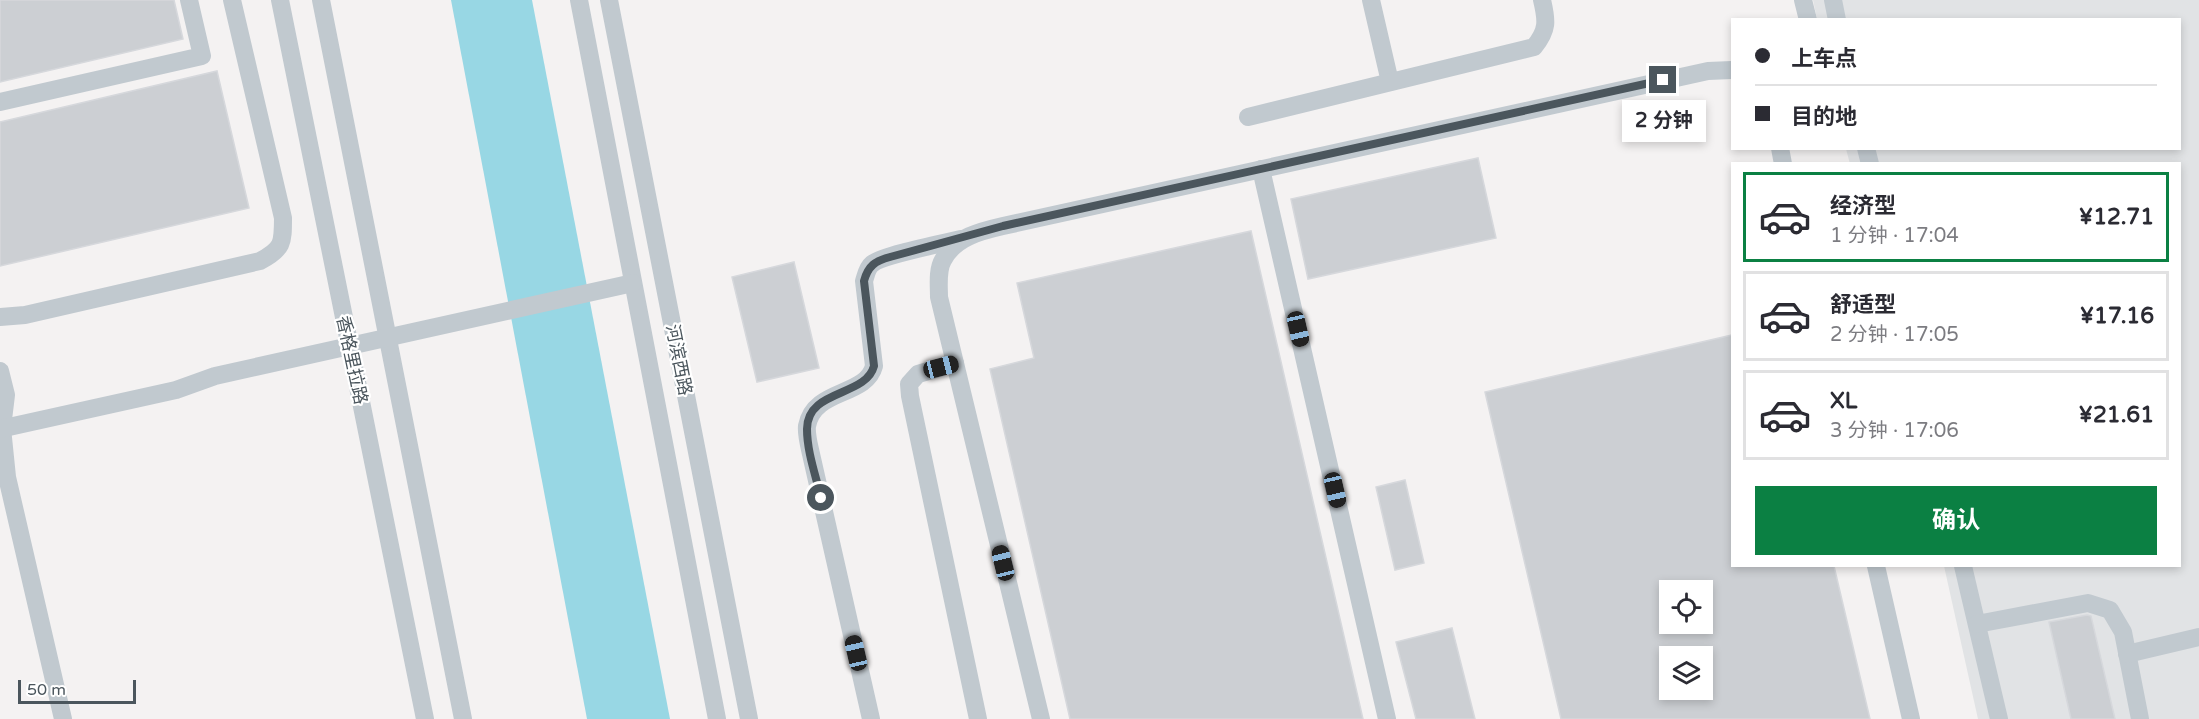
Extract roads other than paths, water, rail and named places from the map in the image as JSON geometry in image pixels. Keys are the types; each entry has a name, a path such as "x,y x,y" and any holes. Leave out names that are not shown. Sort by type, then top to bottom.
{"street":[{"path":"0,102 202,56 189,0"},
{"path":"0,317 25,315 260,261 276,253 283,239 282,218 232,0"},
{"name":"香格里拉路","path":"280,0 425,719"},
{"path":"321,0 463,719"},
{"path":"579,0 717,719"},
{"name":"河滨西路","path":"609,0 749,719"},
{"path":"1371,0 1390,82"},
{"path":"1248,117 1534,47 1544,34 1545,13 1542,0"},
{"path":"1803,0 1808,18"},
{"path":"1833,0 1837,18"},
{"path":"871,719 807,428 811,416 820,404 838,393 859,385 872,374 874,366 864,281 873,263 994,228 1696,73 1731,70"},
{"path":"1261,169 1387,719"},
{"path":"964,238 942,260 939,297 1041,719"},
{"path":"1,429 176,390 215,376 633,283"},
{"path":"955,363 918,374 909,384 978,719"},
{"path":"0,371 6,395 1,429 7,477 63,719"},
{"path":"1876,567 1911,719"},
{"path":"1963,567 1999,719"},
{"path":"1977,624 2088,603 2110,610 2123,632 2140,719"},
{"path":"2127,654 2199,637"}],"water":[{"path":"451,0 532,0 670,719 587,719"}]}
